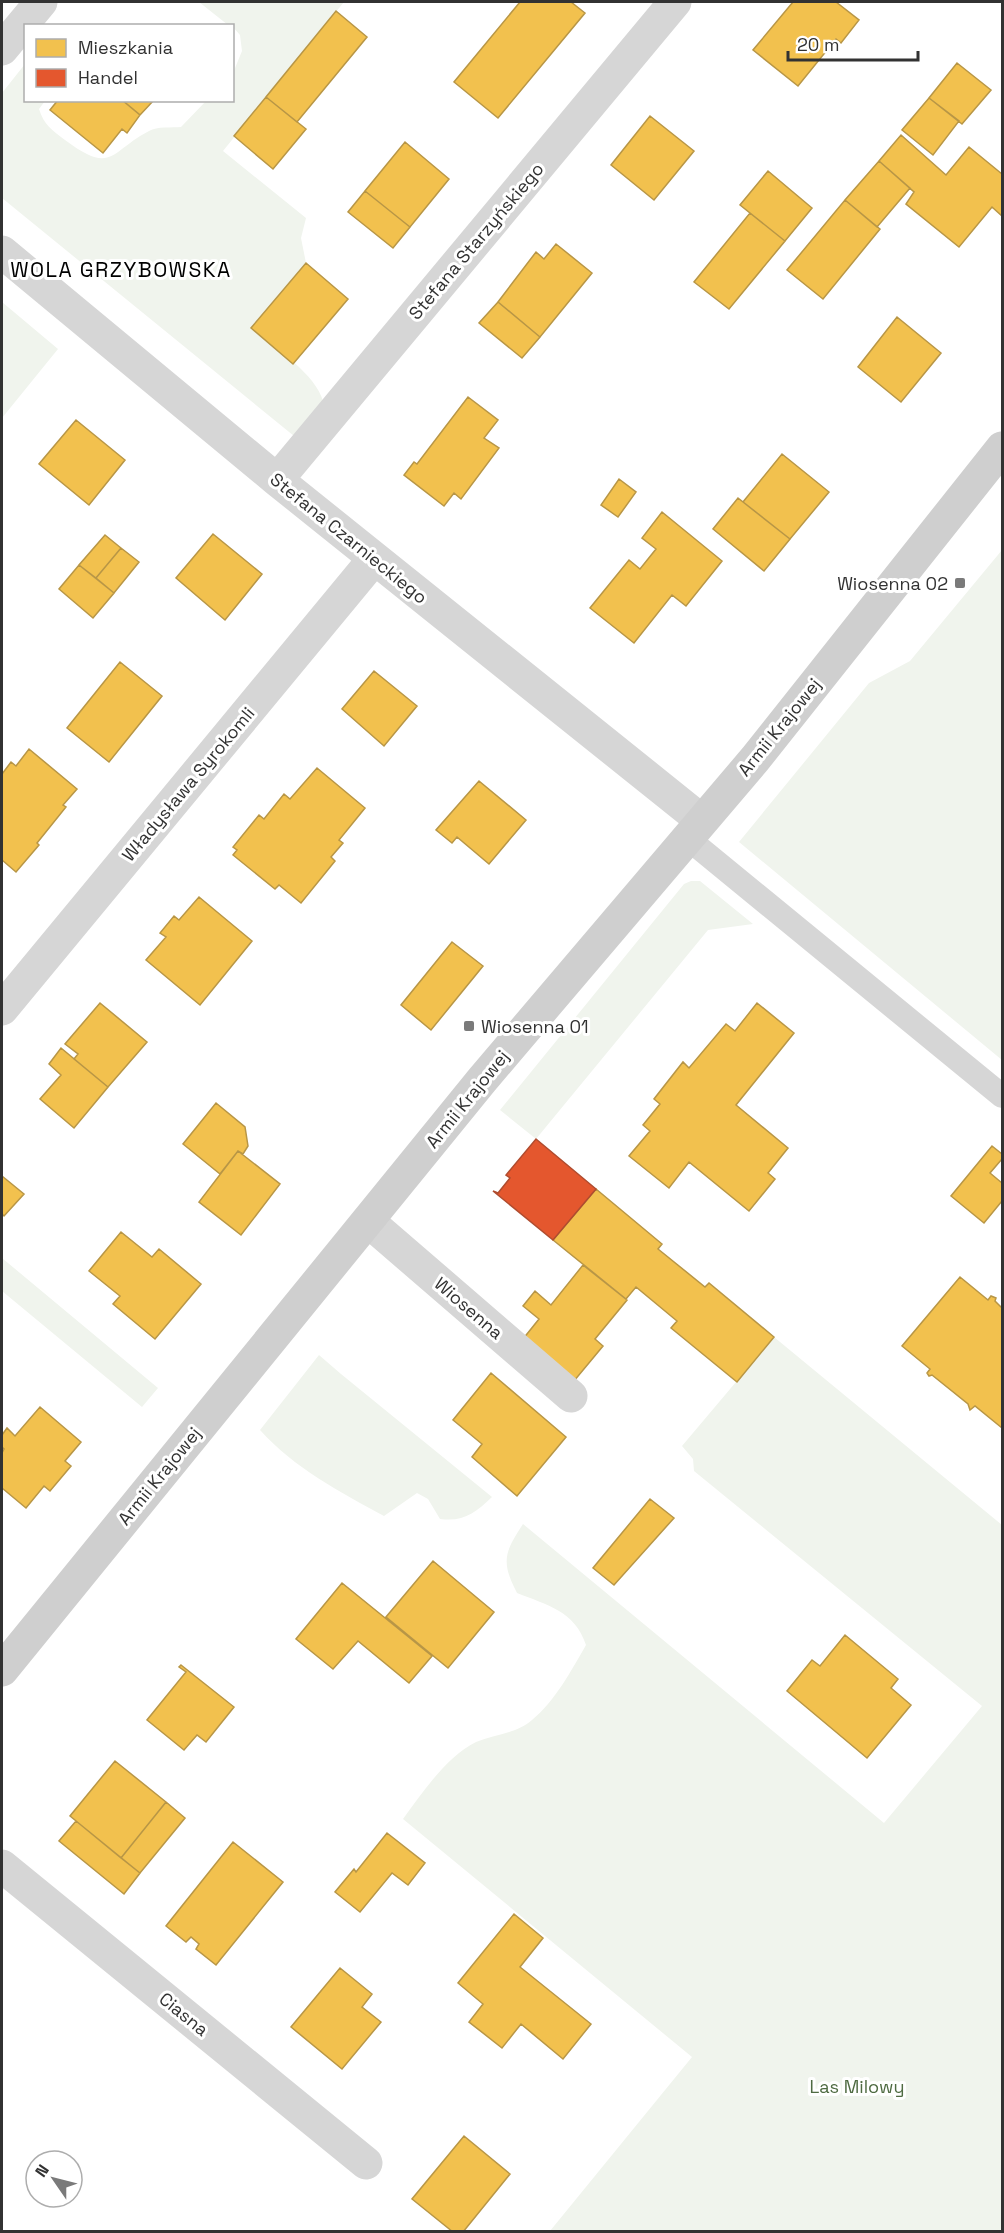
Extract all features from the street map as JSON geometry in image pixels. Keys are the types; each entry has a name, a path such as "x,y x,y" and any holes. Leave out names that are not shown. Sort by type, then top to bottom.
{"street":[{"path":"2,50 41,2"},
{"name":"Stefana Starzyńskiego","path":"278,480 675,2"},
{"name":"Stefana Czarnieckiego","path":"2,252 374,559 693,829"},
{"name":"Armii Krajowej","path":"2,1670 482,1080 693,829 755,759 1002,448"},
{"name":"Władysława Syrokomli","path":"2,1009 374,559"},
{"name":"Wiosenna","path":"368,1221 571,1396"},
{"name":"Ciasna","path":"2,1866 366,2163"}],"lane":[{"path":"693,829 1002,1096"}],"green space":[{"path":"199,2 344,2 223,151 306,218 301,238 306,263 251,328 282,352 312,380 323,401 294,436 2,198 2,93 24,65 24,102 44,102 39,109 49,127 81,151 93,157 102,158 118,152 152,129 181,127 205,102 234,102 234,71 242,51 240,35 234,28 234,24 227,24"},
{"path":"2,302 58,349 2,418"},
{"path":"1002,550 1002,1060 739,842 869,683 910,661"},
{"path":"700,881 753,924 708,930 536,1139 500,1110 684,884"},
{"path":"2,1258 158,1388 142,1407 2,1291"},
{"name":"Las Milowy","path":"774,1337 1002,1525 1002,2231 550,2231 692,2057 403,1819 436,1776 465,1748 483,1739 512,1731 532,1720 562,1685 586,1645 575,1624 567,1617 549,1606 517,1593 509,1573 507,1558 512,1543 523,1524 884,1823 982,1706 694,1471 693,1459 682,1446"},
{"path":"319,1355 492,1497 469,1515 448,1520 440,1519 428,1499 417,1493 384,1516 318,1478 273,1444 260,1430"}],"building: Mieszkania":[{"path":"520,2 571,2 585,13 498,118 454,82"},
{"path":"793,2 836,2 859,20 841,43 836,39 798,86 753,50"},
{"path":"336,11 367,37 297,122 266,97"},
{"path":"957,63 991,90 962,124 929,98"},
{"path":"266,97 306,129 273,169 234,136"},
{"path":"929,98 959,121 933,155 902,130"},
{"path":"56,102 124,102 140,115 127,133 122,129 103,153 50,110"},
{"path":"124,102 152,102 140,115"},
{"path":"650,116 694,151 654,200 611,165"},
{"path":"901,135 946,175 969,147 1002,174 1002,216 992,207 959,247 906,204 914,192 879,161"},
{"path":"405,142 449,179 410,227 365,191"},
{"path":"879,161 910,188 877,227 845,200"},
{"path":"768,171 812,208 785,241 740,205"},
{"path":"365,191 410,227 393,248 348,212"},
{"path":"845,200 880,229 823,299 787,270"},
{"path":"750,213 785,241 729,309 694,282"},
{"path":"556,244 592,273 540,337 498,302 536,252 544,259"},
{"path":"306,263 348,299 293,364 251,328"},
{"path":"498,302 540,337 522,358 479,323"},
{"path":"897,317 941,353 901,402 858,367"},
{"path":"468,397 498,420 484,438 499,448 461,499 454,493 444,506 404,475 414,462 417,464"},
{"path":"76,420 125,460 89,505 39,464"},
{"path":"782,454 829,492 790,539 743,502"},
{"path":"619,479 636,492 618,517 601,505"},
{"path":"738,498 790,539 764,571 713,529"},
{"path":"662,512 722,561 686,606 672,595 634,643 590,608 629,560 640,569 656,549 642,538"},
{"path":"213,534 262,574 225,620 176,578"},
{"path":"105,535 121,548 96,578 79,565"},
{"path":"121,548 139,562 114,593 96,578"},
{"path":"79,565 114,593 93,618 59,589"},
{"path":"120,662 162,696 109,762 67,728"},
{"path":"374,671 417,706 384,746 342,709"},
{"path":"29,749 77,789 63,805 66,807 37,843 39,845 16,872 2,860 2,774 11,762 16,766"},
{"path":"317,768 365,808 339,840 343,843 331,857 335,861 301,903 279,885 275,889 233,855 237,850 233,847 259,815 264,819 284,794 290,799"},
{"path":"479,781 526,820 489,864 457,837 452,843 436,830"},
{"path":"199,897 252,941 200,1005 146,960 166,937 160,933 174,916 179,920"},
{"path":"452,942 483,966 431,1030 401,1005"},
{"path":"100,1003 147,1042 108,1087 74,1059 78,1054 65,1044"},
{"path":"757,1003 794,1033 736,1105 788,1148 768,1173 775,1179 749,1211 689,1162 669,1188 629,1156 650,1131 643,1125 660,1104 654,1099 683,1062 689,1068 726,1024 735,1031"},
{"path":"61,1048 108,1087 74,1128 40,1099 61,1075 49,1064"},
{"path":"216,1103 245,1127 248,1146 243,1154 238,1151 220,1174 183,1144"},
{"path":"992,1146 1002,1154 1002,1159 990,1173 1002,1183 1002,1201 984,1223 951,1196"},
{"path":"238,1151 280,1184 241,1235 199,1202"},
{"path":"2,1176 24,1194 4,1216 2,1214"},
{"path":"596,1189 662,1244 658,1249 705,1287 709,1283 774,1337 737,1382 671,1328 677,1321 636,1287 626,1299 553,1240"},
{"path":"121,1232 152,1257 159,1249 201,1284 155,1339 113,1304 120,1296 89,1271"},
{"path":"583,1265 627,1300 595,1339 603,1346 574,1381 523,1339 539,1319 523,1306 535,1291 551,1305"},
{"path":"960,1277 988,1300 991,1296 996,1298 995,1301 1002,1308 1002,1428 975,1406 970,1410 968,1404 932,1375 929,1376 927,1373 930,1369 902,1346"},
{"path":"491,1373 566,1437 517,1496 472,1457 482,1444 453,1420"},
{"path":"40,1407 81,1442 65,1461 71,1466 50,1491 44,1486 26,1508 2,1488 4,1449 2,1435 7,1428 15,1436"},
{"path":"650,1499 674,1518 614,1585 593,1568"},
{"path":"433,1561 494,1612 448,1668 386,1617"},
{"path":"342,1583 432,1656 409,1683 358,1641 333,1669 296,1639"},
{"path":"845,1635 898,1679 891,1688 911,1705 867,1758 787,1691 812,1660 820,1666"},
{"path":"181,1665 234,1707 206,1742 197,1735 184,1750 147,1720 186,1672 179,1667"},
{"path":"115,1761 166,1802 121,1858 70,1816"},
{"path":"166,1802 185,1818 140,1873 121,1858"},
{"path":"76,1821 140,1873 124,1894 59,1841"},
{"path":"387,1833 425,1863 408,1885 392,1873 360,1912 335,1892 354,1869 356,1872"},
{"path":"233,1842 283,1882 216,1965 196,1949 199,1944 191,1937 186,1942 166,1926"},
{"path":"514,1914 543,1938 520,1967 591,2024 563,2059 521,2024 502,2048 469,2022 483,2004 458,1983"},
{"path":"340,1968 372,1994 362,2007 381,2022 342,2069 291,2027"},
{"path":"464,2136 510,2174 463,2232 453,2232 412,2199"}],"building: Handel":[{"path":"536,1139 596,1189 553,1240 493,1191 498,1193 510,1178 506,1175"}],"place":[{"name":"Wiosenna 02","path":"960,583"},
{"name":"Wiosenna 01","path":"469,1026"}],"district":[{"name":"WOLA GRZYBOWSKA","path":"121,269"}]}
